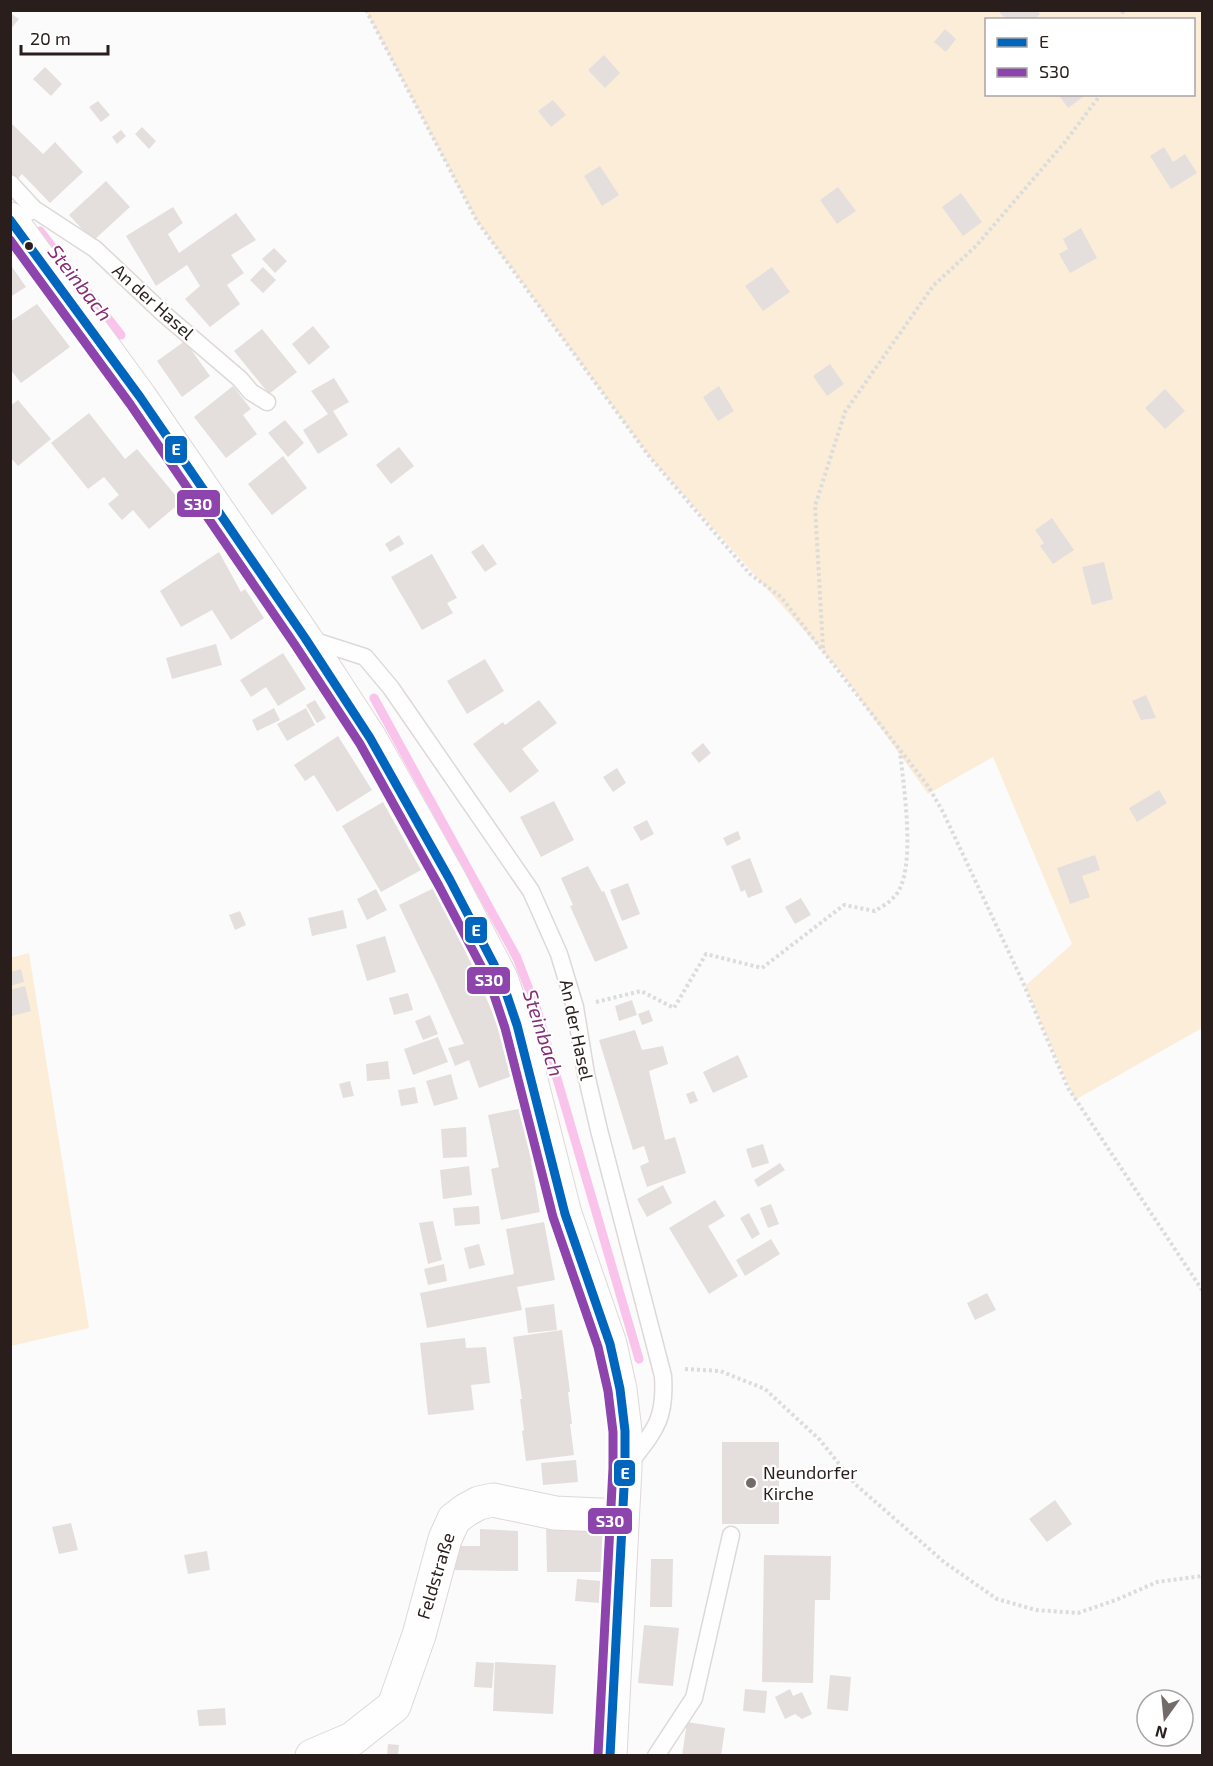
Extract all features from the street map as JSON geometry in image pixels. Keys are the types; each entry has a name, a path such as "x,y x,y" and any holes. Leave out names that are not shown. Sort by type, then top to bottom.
{"street":[{"name":"An der Hasel","path":"19,217 305,638 375,748 450,880 501,978 517,1025 565,1214 610,1344 620,1389 625,1431 626,1468 610,1755"},
{"name":"Feldstraße","path":"312,1755 352,1739 394,1706 419,1635 445,1539 454,1519 479,1503 494,1500 555,1513 622,1516"}],"lane":[{"name":"An der Hasel","path":"10,183 19,217 95,249 164,314 240,379 251,392 267,402"},
{"name":"An der Hasel","path":"305,638 365,657 391,688 531,891 559,954 575,1007 586,1074 599,1130 663,1376 662,1415 650,1436 626,1468"},
{"path":"656,1755 694,1698 731,1534"}],"path":[{"path":"366,10 477,221 649,456 750,574 782,597 928,786 943,812 1021,978 1068,1088 1203,1290"},
{"path":"823,649 815,506 844,412 933,285 976,246 1065,142 1100,96"},
{"path":"575,1007 640,991 674,1008 706,954 762,968 844,905 875,911 895,896 904,877 908,843 900,749"},
{"path":"663,1376 676,1369 720,1371 765,1389 820,1440 855,1484 944,1562 997,1599 1036,1610 1078,1612 1116,1600 1157,1582 1203,1576"}],"shaded area":[{"path":"366,11 1202,11 1202,1028 1075,1100 1025,986 1072,944 993,757 928,794 840,671 649,456 477,221"},
{"path":"29,953 89,1328 11,1346 10,958"}],"building":[{"path":"997,10 1036,10 1040,14 1037,18 1005,18"},
{"path":"10,13 19,19 10,30"},
{"path":"945,29 956,39 946,52 934,42"},
{"path":"604,55 620,73 605,88 588,70"},
{"path":"45,67 62,84 51,96 33,79"},
{"path":"1059,96 1084,96 1068,108"},
{"path":"553,100 566,115 551,127 538,111"},
{"path":"98,101 110,115 101,122 89,107"},
{"path":"10,122 43,154 55,142 83,172 50,203 22,174 17,180 10,173"},
{"path":"142,127 156,141 149,149 135,134"},
{"path":"121,130 126,136 117,144 112,137"},
{"path":"1164,147 1173,162 1185,154 1197,173 1171,189 1150,156"},
{"path":"600,166 619,195 602,206 584,176"},
{"path":"106,181 130,207 93,241 69,215"},
{"path":"838,187 856,211 837,224 820,200"},
{"path":"961,193 982,222 963,236 942,207"},
{"path":"173,207 183,223 168,234 179,253 236,213 256,240 231,255 244,273 227,285 240,304 210,327 185,299 200,286 187,265 156,286 126,236"},
{"path":"1081,228 1097,258 1070,273 1059,254 1068,249 1063,239"},
{"path":"274,248 287,261 275,273 262,259"},
{"path":"10,264 26,287 10,297"},
{"path":"263,267 276,280 263,293 250,280"},
{"path":"772,267 790,292 763,311 745,286"},
{"path":"37,304 70,347 21,383 10,369 10,322"},
{"path":"313,326 330,347 309,365 292,344"},
{"path":"262,329 297,372 269,394 234,351"},
{"path":"185,341 210,376 182,397 157,361"},
{"path":"830,364 844,384 827,396 813,376"},
{"path":"334,378 349,402 333,411 348,435 318,454 303,430 328,414 311,391"},
{"path":"233,386 251,409 243,415 257,434 226,458 194,417"},
{"path":"719,386 734,411 718,421 703,397"},
{"path":"1165,389 1185,411 1165,429 1145,408"},
{"path":"18,400 51,439 18,466 10,457 10,406"},
{"path":"89,413 125,459 137,449 181,502 149,529 133,510 122,520 108,504 119,495 104,477 88,489 51,443"},
{"path":"285,420 304,443 288,457 268,433"},
{"path":"399,447 414,466 391,484 376,465"},
{"path":"283,456 307,488 272,515 248,484"},
{"path":"1052,518 1074,550 1053,564 1040,546 1044,543 1035,530"},
{"path":"399,535 404,544 390,552 385,544"},
{"path":"483,544 497,564 485,572 471,552"},
{"path":"219,552 241,592 245,589 264,618 231,640 212,610 181,627 160,591"},
{"path":"432,554 457,598 447,603 453,613 422,630 391,577"},
{"path":"1104,562 1113,599 1092,605 1082,567"},
{"path":"216,644 222,665 172,679 166,658"},
{"path":"283,653 306,689 278,706 266,687 251,697 240,680"},
{"path":"485,659 504,691 467,714 447,681"},
{"path":"1146,695 1156,718 1141,720 1132,701"},
{"path":"315,700 326,718 317,723 306,705"},
{"path":"539,700 557,723 522,749 539,771 510,793 473,744 503,722 505,725"},
{"path":"274,708 280,720 257,731 252,720"},
{"path":"306,708 315,725 287,741 277,724"},
{"path":"338,736 372,790 337,812 314,775 305,781 294,765"},
{"path":"703,743 711,753 699,763 691,753"},
{"path":"617,768 626,783 613,792 603,777"},
{"path":"1159,790 1167,803 1137,822 1129,808"},
{"path":"554,801 574,840 541,857 520,817"},
{"path":"383,802 421,870 381,892 342,826"},
{"path":"647,820 654,834 641,841 633,827"},
{"path":"738,831 741,839 727,846 723,838"},
{"path":"1095,855 1100,870 1082,876 1090,897 1070,904 1057,868"},
{"path":"750,858 763,892 748,898 745,890 741,892 731,866"},
{"path":"588,866 602,892 604,891 628,948 595,962 570,906 573,905 561,878"},
{"path":"628,883 640,914 622,921 610,890"},
{"path":"434,888 473,967 499,1028 515,1075 479,1088 469,1060 455,1066 448,1048 464,1044 399,905"},
{"path":"376,889 387,910 367,920 357,899"},
{"path":"801,898 811,915 795,924 785,907"},
{"path":"343,910 347,928 312,936 308,918"},
{"path":"240,911 246,925 235,930 229,915"},
{"path":"385,936 396,972 367,981 356,945"},
{"path":"21,969 24,982 10,986 10,972"},
{"path":"25,986 31,1011 12,1016 10,990"},
{"path":"408,993 413,1010 394,1015 389,998"},
{"path":"632,1000 637,1015 619,1021 615,1006"},
{"path":"649,1010 653,1021 642,1025 638,1014"},
{"path":"430,1015 438,1034 423,1040 415,1021"},
{"path":"635,1030 642,1050 663,1046 668,1064 649,1071 665,1140 675,1137 686,1173 647,1187 640,1166 649,1162 644,1146 633,1150 599,1040"},
{"path":"438,1037 448,1062 413,1075 404,1049"},
{"path":"738,1055 748,1077 713,1093 703,1072"},
{"path":"388,1061 390,1079 367,1081 366,1064"},
{"path":"451,1074 458,1099 434,1106 426,1081"},
{"path":"350,1081 354,1096 343,1098 339,1084"},
{"path":"415,1087 418,1103 401,1106 398,1090"},
{"path":"694,1091 698,1101 690,1104 686,1094"},
{"path":"523,1108 534,1160 531,1161 540,1212 501,1220 491,1169 499,1167 488,1115"},
{"path":"466,1127 467,1157 443,1158 441,1129"},
{"path":"763,1144 769,1163 752,1168 746,1149"},
{"path":"780,1163 785,1170 758,1187 754,1180"},
{"path":"469,1166 472,1195 443,1199 440,1170"},
{"path":"663,1185 672,1203 647,1217 637,1199"},
{"path":"715,1200 725,1216 708,1226 738,1276 709,1294 669,1228"},
{"path":"771,1204 779,1224 768,1228 760,1208"},
{"path":"479,1206 480,1224 455,1226 453,1208"},
{"path":"749,1213 760,1234 752,1239 740,1218"},
{"path":"433,1221 442,1260 428,1264 419,1223"},
{"path":"544,1222 555,1280 517,1287 522,1310 427,1328 420,1293 514,1274 506,1229"},
{"path":"771,1239 780,1254 745,1276 736,1260"},
{"path":"479,1244 485,1265 469,1269 464,1248"},
{"path":"444,1264 447,1281 428,1285 424,1269"},
{"path":"987,1293 996,1310 975,1320 967,1303"},
{"path":"554,1304 557,1330 528,1333 525,1308"},
{"path":"562,1330 570,1392 568,1392 572,1424 570,1424 574,1455 526,1461 522,1431 524,1430 520,1399 522,1399 513,1337"},
{"path":"465,1338 466,1348 486,1347 490,1383 471,1385 474,1410 428,1415 420,1343"},
{"name":"Neundorfer Kirche","path":"722,1442 779,1442 779,1524 722,1524"},
{"path":"576,1460 578,1482 543,1485 541,1463"},
{"path":"1055,1500 1072,1524 1047,1542 1029,1519"},
{"path":"71,1523 78,1550 59,1554 52,1527"},
{"path":"546,1526 607,1526 608,1572 547,1572"},
{"path":"480,1529 518,1531 518,1571 453,1570 453,1546 480,1546"},
{"path":"207,1551 210,1570 188,1574 184,1555"},
{"path":"764,1555 831,1556 830,1600 815,1600 813,1683 762,1682"},
{"path":"651,1559 673,1559 672,1607 650,1607"},
{"path":"577,1579 601,1581 599,1603 575,1601"},
{"path":"644,1625 679,1628 673,1686 638,1683"},
{"path":"476,1662 494,1663 492,1688 474,1687"},
{"path":"495,1662 556,1665 553,1714 493,1711"},
{"path":"830,1675 851,1677 848,1711 827,1709"},
{"path":"745,1689 767,1691 765,1713 743,1711"},
{"path":"790,1689 793,1696 802,1692 812,1714 802,1719 795,1714 785,1719 775,1697"},
{"path":"225,1708 226,1725 199,1726 197,1710"},
{"path":"687,1722 725,1728 721,1756 682,1756"},
{"path":"388,1744 399,1745 398,1755 387,1755"}],"waterway":[{"name":"Steinbach","path":"40,231 121,335"},
{"name":"Steinbach","path":"374,698 517,958 537,1010 639,1359"}],"transit line":[{"name":"E","path":"10,220 140,397 305,638 370,738 450,880 501,978 517,1025 565,1214 610,1344 620,1389 625,1431 625,1468 610,1756"},
{"name":"S30","path":"10,240 130,404 360,744 490,983 505,1028 553,1217 598,1347 608,1391 613,1432 613,1468 598,1755"}],"place":[{"name":"Neundorfer Kirche","path":"751,1483"}]}
